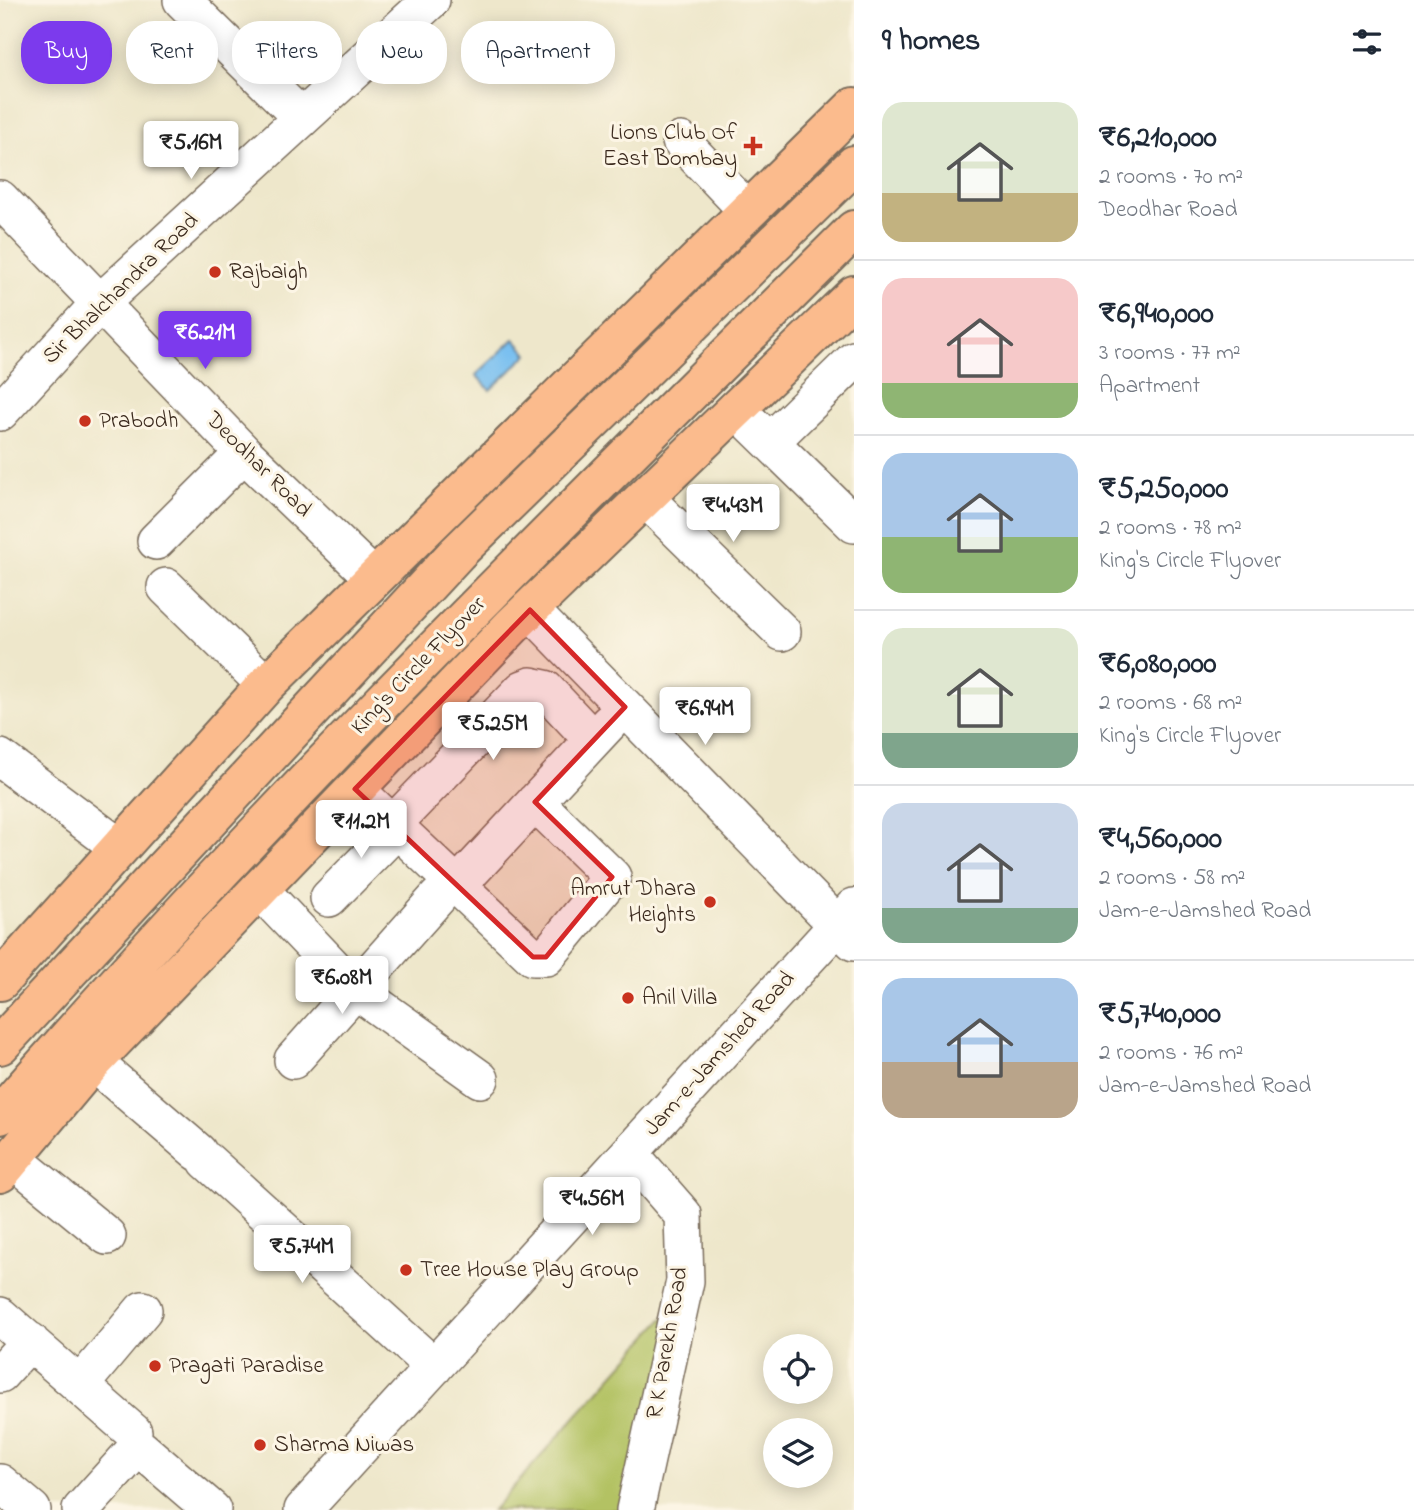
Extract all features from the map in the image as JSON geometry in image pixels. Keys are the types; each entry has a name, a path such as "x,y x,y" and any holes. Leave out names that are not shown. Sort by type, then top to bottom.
{"highway":[{"path":"0,981 266,685 854,107"},
{"path":"0,1045 457,553 854,165"},
{"name":"King's Circle Flyover","path":"0,1115 202,892 500,582 854,230"},
{"path":"6,1166 93,1062 349,795 530,610 854,295"}],"street":[{"path":"182,0 302,118"},
{"name":"Sir Bhalchandra Road","path":"0,412 100,303 432,0"},
{"path":"681,141 748,211"},
{"name":"Deodhar Road","path":"0,199 244,453 373,578"},
{"path":"770,442 852,362 819,330"},
{"path":"736,409 854,524"},
{"path":"156,541 244,453"},
{"path":"645,498 782,632"},
{"path":"166,587 266,685"},
{"path":"530,610 849,925"},
{"path":"329,898 523,690 531,686 545,689 593,740"},
{"path":"293,1060 438,886 536,802 625,706"},
{"path":"0,758 119,847"},
{"path":"349,795 438,886 533,957 546,957 612,877 536,802"},
{"path":"259,889 354,989 480,1079"},
{"name":"Jam-e-Jamshed Road","path":"303,1510 629,1153 849,925"},
{"path":"93,1062 203,1156 434,1367"},
{"name":"R K Parekh Road","path":"629,1153 683,1215 685,1268 685,1281 635,1510"},
{"path":"6,1166 107,1236"},
{"path":"81,1384 142,1310"},
{"path":"0,1316 133,1432"},
{"path":"0,1374 30,1341"},
{"path":"81,1510 136,1449 141,1449 212,1510"},
{"path":"0,1483 32,1510"}],"highlighted area":[{"path":"530,610 625,707 535,802 612,877 546,957 533,957 355,789"}],"green space":[{"path":"685,1294 633,1510 493,1510"}],"water":[{"path":"514,339 528,354 490,390 476,375"}],"place":[{"name":"Lions Club Of East Bombay","path":"753,146"},
{"name":"Rajbaigh","path":"215,272"},
{"name":"Prabodh","path":"85,421"},
{"name":"Amrut Dhara Heights","path":"710,902"},
{"name":"Anil Villa","path":"628,998"},
{"name":"Tree House Play Group","path":"406,1270"},
{"name":"Pragati Paradise","path":"155,1366"},
{"name":"Sharma Niwas","path":"260,1445"}]}
